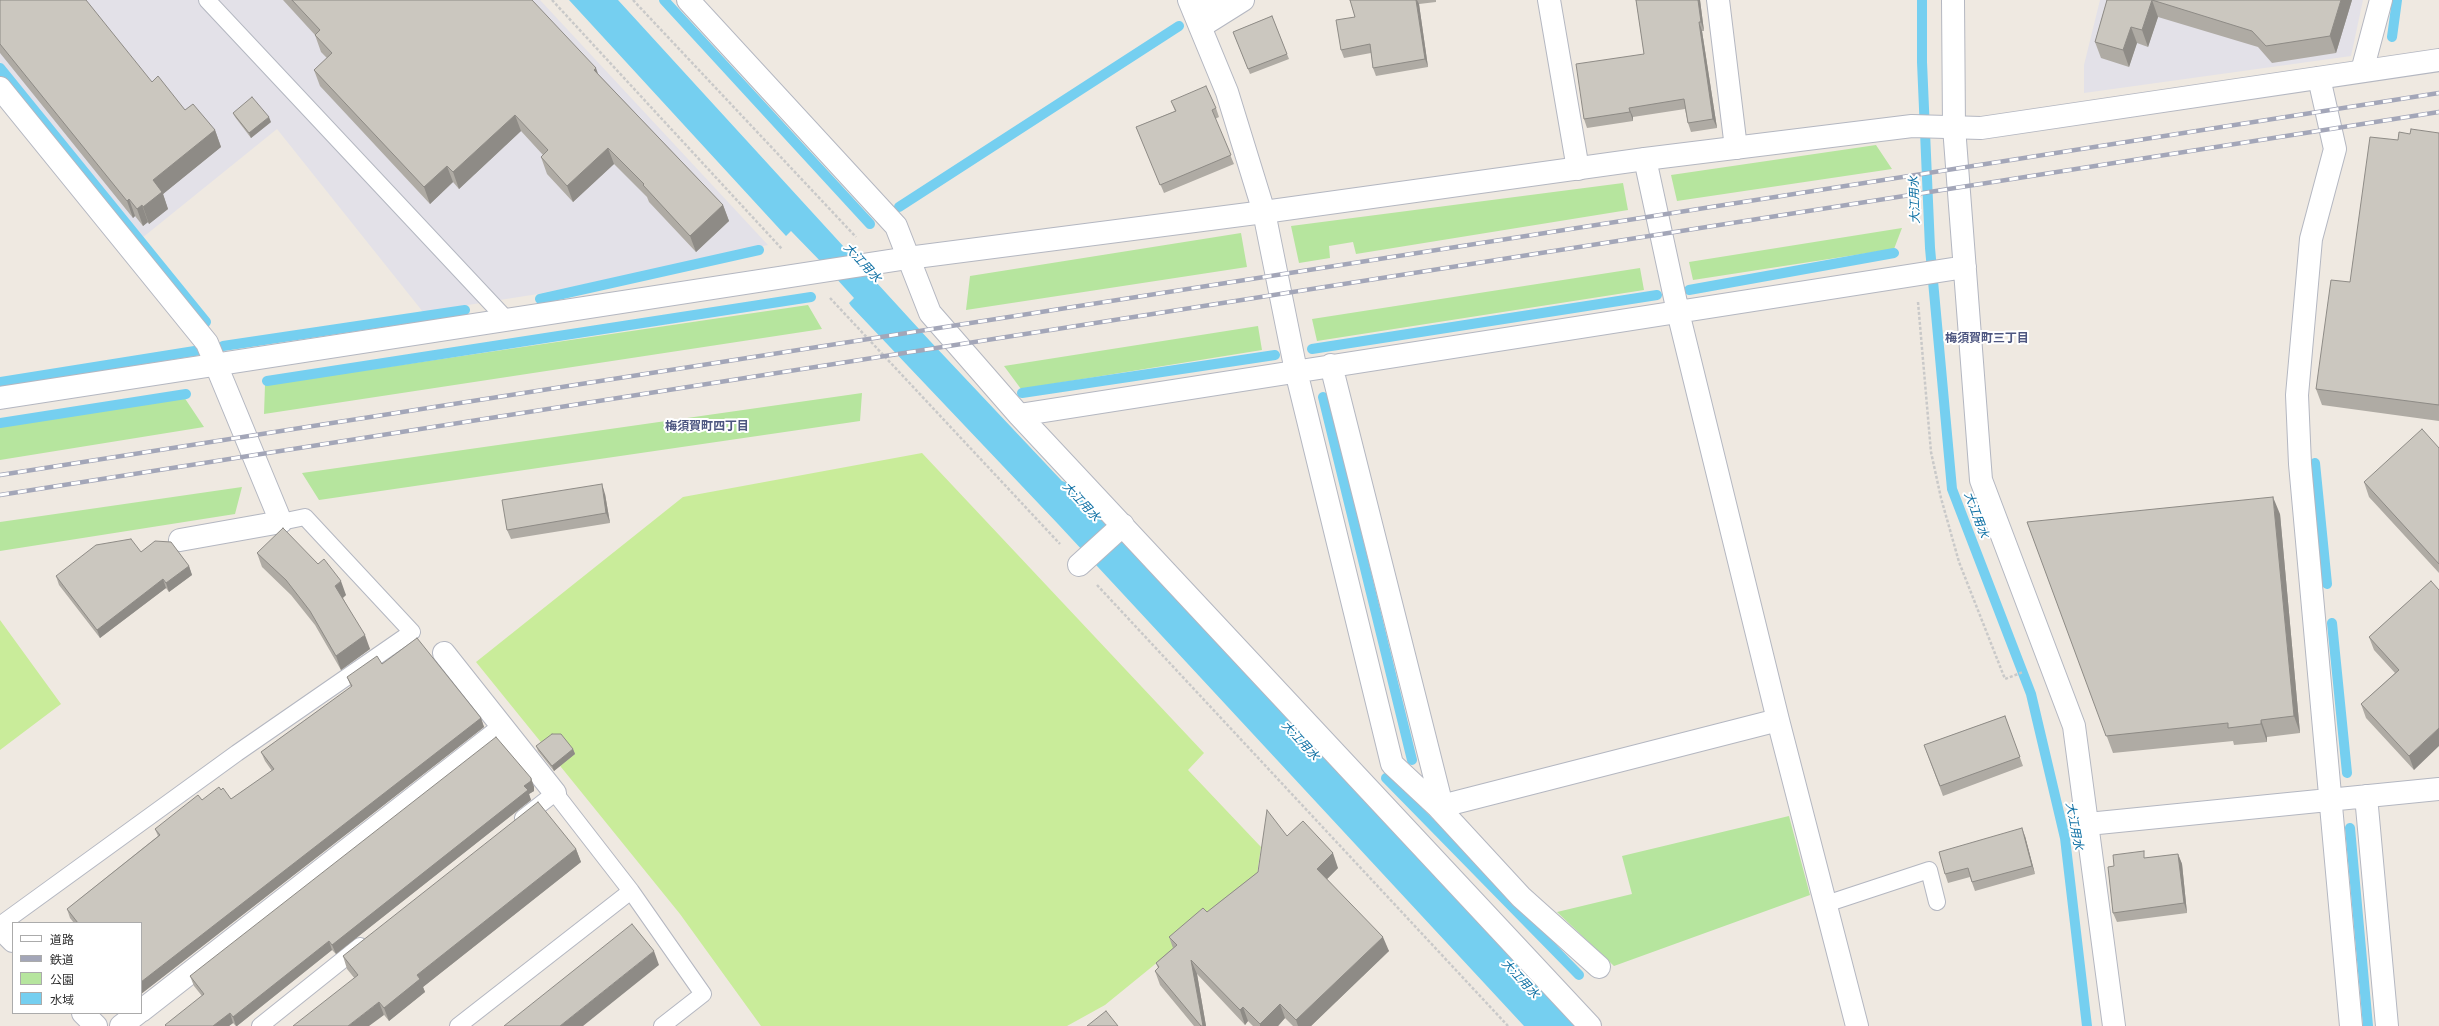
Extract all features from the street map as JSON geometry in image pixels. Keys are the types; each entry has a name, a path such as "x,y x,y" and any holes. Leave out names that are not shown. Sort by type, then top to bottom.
{"street":[{"path":"688,0 896,226 930,313 1121,527 1590,1026"},
{"path":"1194,13 1212,0"},
{"path":"1194,13 1243,0"},
{"path":"1549,0 1578,169"},
{"path":"1718,0 1736,148"},
{"path":"1953,0 1947,127 1958,268 1981,480 2074,726 2114,1026"},
{"path":"2362,72 2381,0"},
{"path":"1194,13 1227,92 1264,212 1296,371 1392,764 1440,806 1521,897 1599,967"},
{"path":"0,398 908,258 1264,212 1645,159 1912,126 1981,128 2439,60"},
{"path":"2319,78 2335,149 2311,238 2297,395 2300,464 2351,1026"},
{"path":"0,88 207,343 281,522 180,540"},
{"path":"1645,159 1678,312 1778,720 1857,1026"},
{"path":"1020,415 1331,365 1958,268"},
{"path":"1331,365 1440,806"},
{"path":"1081,563 1121,527"},
{"path":"444,653 554,793"},
{"path":"1440,806 1778,720"},
{"path":"142,1010 503,728"},
{"path":"2088,824 2439,789"},
{"path":"2366,796 2387,1026"},
{"path":"0,926 12,940"},
{"path":"85,1014 96,1026"},
{"path":"121,1026 137,1014"}],"lane":[{"path":"207,0 507,320"},
{"path":"0,926 231,758 412,632 305,517 281,522"},
{"path":"511,828 554,793 631,891 703,994 662,1026"},
{"path":"1826,904 1929,870 1937,902"},
{"path":"458,1026 631,891"},
{"path":"260,1026 372,937"}],"path":[{"path":"552,0 778,244 802,274 820,287 1081,563 1508,1026"},
{"path":"633,0 876,263"},
{"path":"1918,274 1931,452 1941,498 1965,577 2005,679 2010,676"}],"shaded area":[{"path":"0,0 540,0 768,245 538,294 423,312 277,129 142,238 0,62"},
{"path":"2100,0 2363,0 2351,56 2084,93 2084,65"}],"green space":[{"path":"1876,145 1892,169 1677,201 1671,175"},
{"path":"1623,183 1628,210 1356,254 1353,242 1329,246 1330,258 1299,263 1291,226"},
{"path":"1902,228 1894,249 1693,280 1689,262"},
{"path":"1241,233 1247,267 966,310 970,276"},
{"path":"1640,268 1644,290 1317,341 1312,319"},
{"path":"808,305 822,329 264,414 265,385"},
{"path":"1258,326 1262,350 1021,389 1004,366"},
{"path":"862,393 860,421 319,500 302,473"},
{"path":"184,397 204,427 0,460 0,426"},
{"path":"922,453 1204,753 1188,770 1261,847 1256,882 1105,1005 1067,1026 761,1026 680,914 476,662 683,497"},
{"path":"242,487 235,514 0,551 0,522"},
{"path":"0,620 61,704 0,750"},
{"path":"1789,816 1810,895 1614,966 1557,912 1632,894 1622,856"}],"water":[{"path":"569,0 618,0 930,341 1062,481 1074,485 1577,1026 1524,1026 1058,524 851,306 849,303 854,298 825,266 791,231 786,236"}],"building":[{"path":"0,0 86,0 152,82 158,76 185,110 193,104 215,130 153,180 162,192 143,207 142,205 137,209 129,199 127,201 0,44"},
{"path":"292,0 532,0 596,68 594,70 723,205 690,236 643,185 644,184 608,148 567,186 541,157 548,150 515,115 453,172 447,166 424,187 314,70 332,53 315,35 320,30"},
{"path":"1350,0 1416,0 1425,59 1373,68 1370,44 1341,50 1336,20 1355,17"},
{"path":"1636,0 1698,0 1701,22 1699,22 1713,119 1688,123 1684,99 1629,108 1630,112 1584,119 1576,64 1644,54"},
{"path":"2107,0 2152,0 2142,30 2131,27 2123,50 2095,42"},
{"path":"2152,0 2341,0 2330,36 2266,46 2252,31"},
{"path":"1272,16 1287,54 1248,69 1233,32"},
{"path":"1206,86 1216,108 1212,110 1231,155 1160,185 1136,127 1176,111 1171,101"},
{"path":"252,97 269,117 249,133 233,113"},
{"path":"2411,129 2439,133 2439,405 2316,389 2331,280 2350,282 2370,137 2398,140 2399,132 2410,134"},
{"path":"2422,429 2439,448 2439,564 2364,482"},
{"path":"602,484 606,513 507,530 502,500"},
{"path":"2273,497 2294,716 2261,720 2261,724 2228,728 2228,723 2106,736 2027,522"},
{"path":"283,528 318,564 324,559 341,581 335,586 365,635 336,656 310,611 286,580 257,553"},
{"path":"131,539 141,552 155,541 171,542 189,566 166,583 163,579 97,630 56,576 96,545"},
{"path":"2431,581 2439,590 2439,728 2409,756 2361,704 2399,670 2369,637"},
{"path":"417,638 481,718 142,981 142,922 77,922 67,909 160,835 155,829 198,795 202,800 219,787 221,790 223,788 231,799 274,769 261,752 352,686 347,677 377,656 382,664"},
{"path":"2005,716 2020,757 1940,786 1924,745"},
{"path":"552,734 561,734 573,749 552,766 536,746"},
{"path":"496,737 531,778 531,781 524,786 528,790 332,945 329,941 233,1017 230,1013 213,1026 165,1025 204,994 190,976"},
{"path":"538,802 576,849 417,975 420,979 384,1008 379,1002 348,1026 293,1026 358,975 343,956"},
{"path":"1267,810 1287,836 1303,821 1333,853 1317,869 1383,937 1296,1020 1280,1004 1260,1024 1243,1007 1240,1010 1191,960 1203,1026 1201,1026 1155,971 1159,967 1156,963 1177,945 1169,937 1203,908 1207,912 1258,872"},
{"path":"2022,828 2032,866 1972,882 1968,868 1945,874 1939,852"},
{"path":"2144,851 2144,858 2178,854 2184,903 2113,913 2108,867 2114,866 2113,855"},
{"path":"632,924 654,951 560,1026 504,1026"},
{"path":"1106,1011 1118,1026 1087,1026"}],"waterway":[{"path":"664,0 870,224"},
{"name":"大江用水","path":"1922,0 1922,62 1930,248 1952,489 2031,694 2065,838 2087,1026"},
{"path":"2392,37 2397,0"},
{"path":"899,207 1179,26"},
{"path":"0,68 206,322"},
{"path":"540,299 759,250"},
{"path":"1689,290 1894,253"},
{"path":"1312,349 1657,295"},
{"path":"267,381 811,297"},
{"path":"223,346 465,310"},
{"path":"0,382 201,350"},
{"path":"1022,393 1275,355"},
{"path":"0,423 186,394"},
{"path":"1323,397 1412,760"},
{"path":"2315,463 2327,584"},
{"path":"2332,623 2347,773"},
{"path":"1386,778 1579,975"},
{"path":"2350,828 2368,1026"}],"railway":[{"path":"0,475 2439,93"},
{"path":"0,495 2439,112"}],"district":[{"name":"梅須賀町三丁目","path":"1987,339"},
{"name":"梅須賀町四丁目","path":"707,427"}]}
